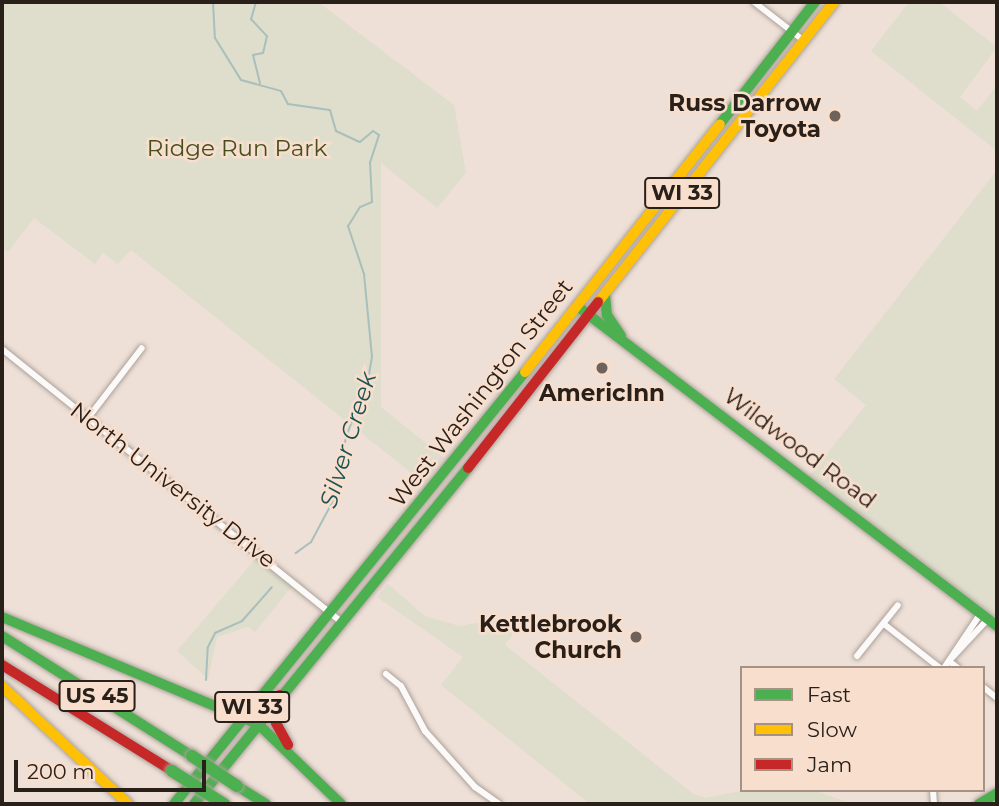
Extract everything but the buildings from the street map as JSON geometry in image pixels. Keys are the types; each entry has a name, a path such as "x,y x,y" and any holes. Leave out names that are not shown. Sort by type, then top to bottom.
{"main road":[{"name":"West Washington Street","path":"174,804 577,306 815,2"},
{"name":"West Washington Street","path":"194,804 280,695 343,623 834,2"},
{"path":"605,294 607,314 626,342"},
{"name":"Wildwood Road","path":"577,306 989,619"},
{"path":"2,617 258,724 341,804"},
{"name":"US 45","path":"2,636 266,804"},
{"name":"US 45","path":"2,665 224,804"},
{"path":"2,686 128,804"},
{"path":"280,695 275,723 295,758"},
{"path":"979,804 997,793"}],"street":[{"path":"754,2 803,40"},
{"path":"88,418 142,348"},
{"name":"North University Drive","path":"2,349 343,623"},
{"path":"857,656 898,606"},
{"path":"944,666 989,619"},
{"path":"884,624 939,666"},
{"path":"949,661 955,666"},
{"path":"386,674 401,686 425,731 475,787 499,804"}],"green space":[{"name":"Ridge Run Park","path":"2,2 318,2 454,105 466,173 437,208 381,163 381,407 444,458 424,483 131,250 118,264 103,253 95,264 34,218 8,252 2,248"},
{"path":"909,2 939,2 997,47 960,97 977,111 997,85 997,151 871,51"},
{"path":"997,170 997,618 809,476 866,405 834,379"},
{"path":"258,556 294,584 255,632 248,627 217,637 208,679 177,651"},
{"path":"388,584 425,616 459,626 513,617 521,623 505,645 692,793 705,798 740,791 819,792 853,804 590,804 441,685 463,657 377,597"}],"waterway":[{"name":"Silver Creek","path":"213,2 215,38 241,80 281,91 288,104 330,110 336,131 360,142 373,131 379,135 370,162 372,202 360,207 348,226 364,274 372,357 368,380 346,437 334,499 311,542 296,553"},
{"path":"256,2 251,19 267,36 263,53 253,55 260,83"},
{"name":"Silver Creek","path":"206,680 208,647 215,633 242,621 272,587"}],"traffic: fast":[{"path":"720,124 815,2"},
{"path":"605,294 607,315 621,336"},
{"path":"577,306 997,626"},
{"path":"174,804 525,372"},
{"path":"194,804 468,468"},
{"path":"2,617 258,724 341,804"},
{"path":"2,636 192,756"},
{"path":"192,756 237,786"},
{"path":"172,771 224,804"},
{"path":"237,786 266,804"},
{"path":"979,804 997,793"}],"traffic: slow":[{"path":"598,302 834,2"},
{"path":"525,372 720,124"},
{"path":"2,686 128,804"}],"traffic: jam":[{"path":"468,468 598,302"},
{"path":"2,665 172,771"},
{"path":"280,695 276,723 288,745"}],"place":[{"name":"Russ Darrow Toyota","path":"835,116"},
{"name":"AmericInn","path":"602,368"},
{"name":"Kettlebrook Church","path":"636,637"}]}
